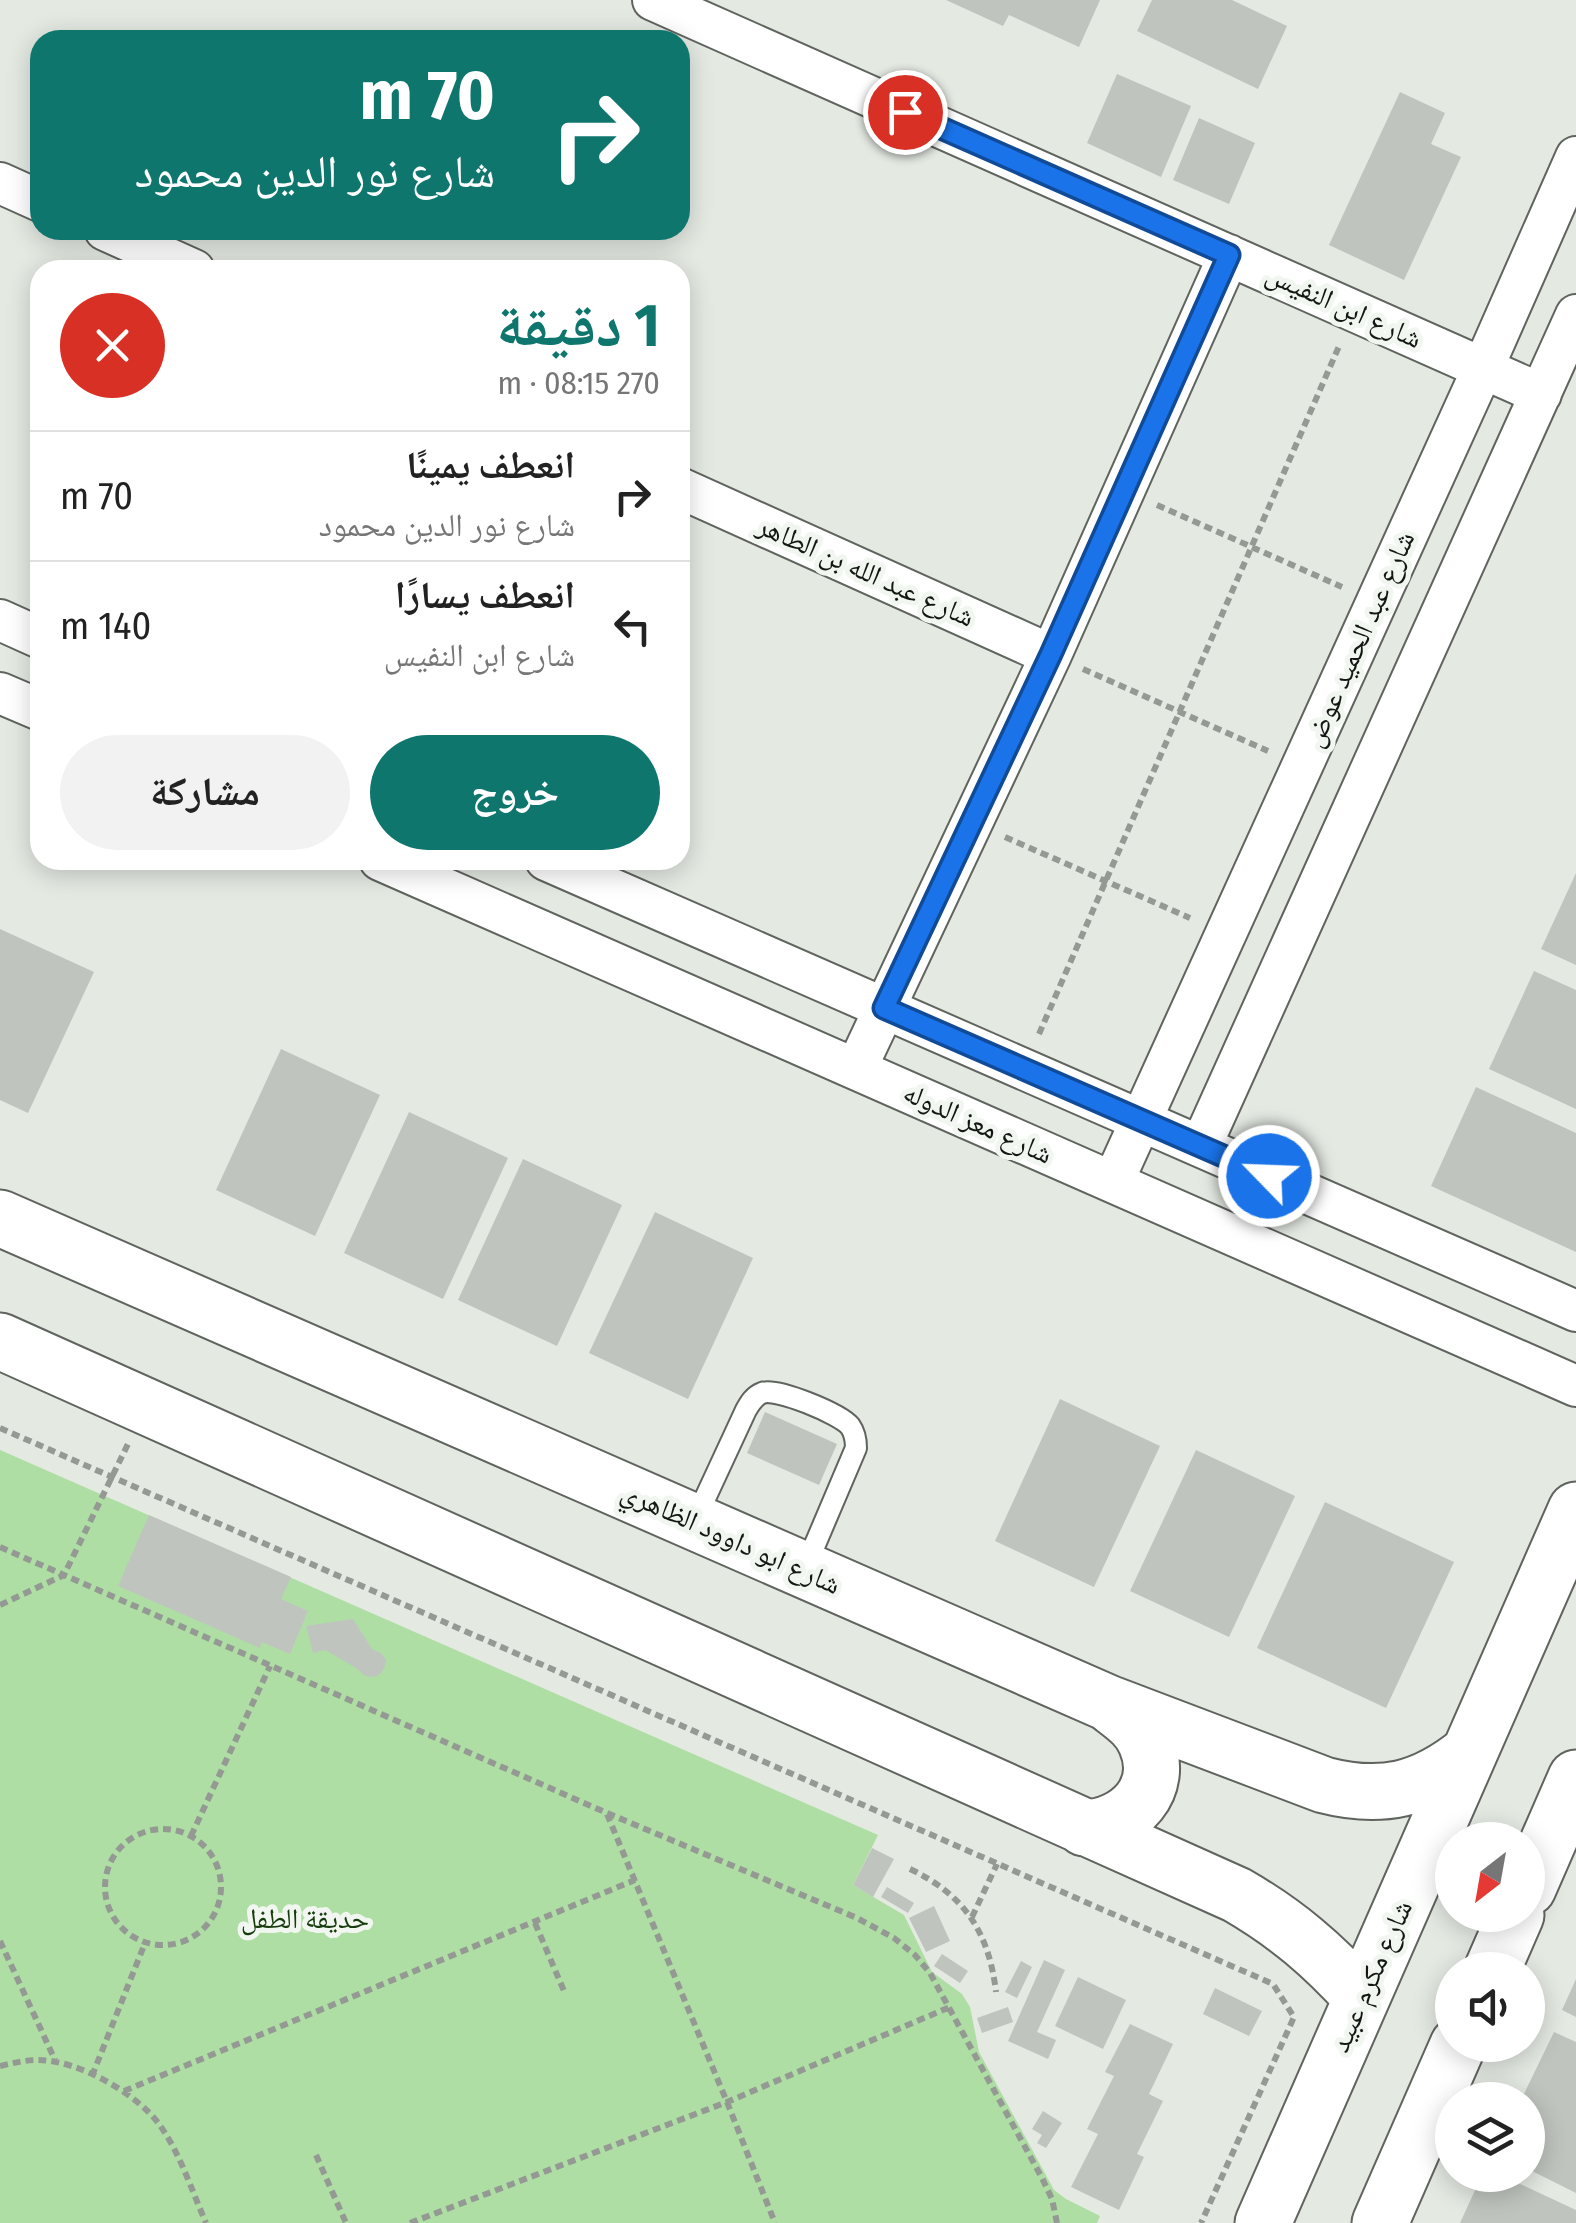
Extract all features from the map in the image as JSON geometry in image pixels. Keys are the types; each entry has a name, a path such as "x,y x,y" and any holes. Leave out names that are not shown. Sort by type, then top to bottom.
{"street":[{"name":"شارع ابن النفيس","path":"653,0 1542,394"},
{"name":"شارع عبد الحميد عوض","path":"1114,1182 1576,156"},
{"path":"0,183 30,196"},
{"path":"127,240 172,260"},
{"path":"856,1069 1051,654 1229,255"},
{"path":"1201,1146 1576,315"},
{"name":"شارع عبد الله بن الطاهر","path":"690,492 1051,654"},
{"path":"0,620 30,634"},
{"path":"0,693 30,706"},
{"name":"شارع معز الدوله","path":"403,870 1576,1386"},
{"path":"569,870 1576,1310"},
{"name":"شارع ابو داوود الظاهري","path":"0,1218 1108,1704 1324,1786 1348,1791 1394,1791 1435,1777 1469,1753"},
{"path":"0,1342 1237,1895 1299,1935 1361,1997"},
{"name":"شارع مكرم عبيد","path":"1262,2223 1576,1510"},
{"path":"1084,1828 1103,1827 1135,1809 1146,1794 1151,1776 1146,1740 1135,1724 1108,1704"},
{"path":"1545,1849 1576,1778"},
{"path":"1380,2223 1451,2062"}],"lane":[{"path":"694,1522 746,1410 761,1393 782,1393 840,1418 853,1431 856,1448 805,1570"}],"path":[{"path":"1024,1069 1354,311"},
{"path":"1124,491 1376,602"},
{"path":"1051,654 1302,766"},
{"path":"972,822 1225,934"},
{"path":"0,1605 64,1576 147,1408"},
{"path":"0,1428 1273,1984 1294,2017 1202,2223"},
{"path":"0,1547 894,1938 930,1974 950,2007 1042,2178 1058,2223"},
{"path":"191,1836 270,1666"},
{"path":"607,1813 775,2223"},
{"path":"153,1829 191,1836 217,1864 222,1882 220,1902 212,1919 200,1933 164,1946 145,1943 128,1934 114,1920 106,1902 104,1883 119,1847 134,1835 153,1829"},
{"path":"971,1918 996,1864"},
{"path":"910,1869 944,1889 971,1918 985,1941 996,1992"},
{"path":"124,2091 635,1880"},
{"path":"535,1923 564,1991"},
{"path":"0,1941 56,2062"},
{"path":"92,2076 145,1943"},
{"path":"410,2223 728,2102 950,2007"},
{"path":"0,2066 22,2061 56,2062 124,2091 144,2106 161,2126 206,2223"},
{"path":"316,2155 346,2223"}],"green space":[{"name":"حديقة الطفل","path":"0,1450 878,1835 853,1885 904,1915 932,1972 962,1994 970,2007 979,2052 1054,2190 1100,2216 1097,2223 0,2223"}],"building":[{"path":"946,0 1100,0 1079,47 1009,15 1003,26"},
{"path":"1152,0 1232,0 1287,26 1258,89 1137,31"},
{"path":"1117,74 1191,106 1161,177 1087,143"},
{"path":"1400,92 1445,113 1431,144 1461,157 1404,280 1329,245"},
{"path":"1199,118 1255,143 1229,204 1173,180"},
{"path":"1576,873 1576,965 1541,949"},
{"path":"0,929 94,972 28,1113 0,1100"},
{"path":"1534,971 1576,990 1576,1109 1489,1069"},
{"path":"281,1049 380,1095 315,1236 216,1190"},
{"path":"1476,1087 1576,1133 1576,1252 1431,1186"},
{"path":"409,1112 508,1158 443,1299 344,1253"},
{"path":"523,1159 622,1205 557,1346 458,1300"},
{"path":"655,1212 753,1258 688,1399 589,1353"},
{"path":"1060,1399 1160,1446 1094,1587 995,1541"},
{"path":"765,1412 837,1444 819,1485 747,1453"},
{"path":"1196,1450 1295,1496 1229,1637 1130,1591"},
{"path":"1325,1502 1454,1562 1386,1708 1257,1648"},
{"path":"149,1515 291,1577 281,1599 308,1611 290,1654 262,1642 260,1648 118,1586"},
{"path":"353,1619 372,1649 386,1659 381,1673 375,1677 365,1676 325,1650 313,1653 306,1626"},
{"path":"872,1848 894,1859 873,1897 853,1885"},
{"path":"887,1887 914,1903 908,1913 881,1897"},
{"path":"934,1906 950,1941 926,1952 909,1918"},
{"path":"942,1954 968,1971 960,1983 934,1966"},
{"path":"1044,1960 1065,1970 1037,2032 1056,2040 1048,2059 1008,2041"},
{"path":"1021,1961 1032,1967 1017,1998 1005,1992"},
{"path":"1078,1977 1126,2000 1103,2049 1055,2026"},
{"path":"1576,1979 1576,2017 1562,2010"},
{"path":"1215,1988 1262,2011 1249,2036 1203,2014"},
{"path":"1008,2007 1013,2022 982,2033 977,2018"},
{"path":"1130,2024 1173,2044 1149,2094 1163,2101 1137,2154 1144,2157 1119,2210 1071,2187 1098,2134 1087,2129 1114,2076 1105,2072"},
{"path":"1554,2032 1576,2042 1576,2193 1545,2178 1545,2082 1530,2082 1539,2062 1545,2062 1545,2051"},
{"path":"1043,2111 1062,2123 1046,2148 1037,2143 1042,2135 1032,2129"},
{"path":"1474,2192 1537,2192 1576,2210 1576,2223 1460,2223"}],"route":[{"path":"905,112 1229,255 1051,654 884,1008 1269,1176"}]}
